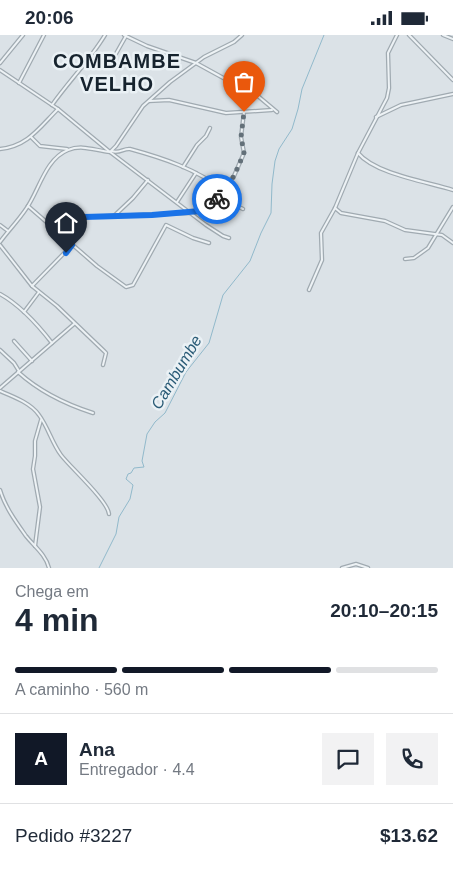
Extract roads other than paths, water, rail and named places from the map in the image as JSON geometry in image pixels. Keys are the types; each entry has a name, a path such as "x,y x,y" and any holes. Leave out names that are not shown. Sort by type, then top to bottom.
{"street":[{"path":"0,63 23,35"},
{"path":"19,83 44,35"},
{"path":"52,105 68,82 91,56 105,35"},
{"path":"111,151 148,101 196,63 218,49 234,42 242,35"},
{"path":"309,290 322,260 321,233 358,153 389,93 388,56 397,35"},
{"path":"409,35 453,80"},
{"path":"443,35 453,39"},
{"path":"109,66 125,36 147,46 196,63 227,80 246,86 277,112"},
{"path":"0,70 58,109 206,225 229,238"},
{"path":"376,117 401,105 453,94"},
{"path":"148,101 169,100 221,112 272,109"},
{"path":"0,149 15,146 31,137 58,109"},
{"path":"212,210 223,190 234,176 244,153 241,137 244,112"},
{"path":"183,167 210,128"},
{"path":"31,137 40,146 68,150 87,147 117,152 128,149 183,167 211,181 223,190"},
{"path":"68,150 61,154 50,166 28,206 0,244 32,286 57,306 106,353 103,365"},
{"path":"358,153 376,166 412,179 453,190"},
{"path":"177,202 196,173"},
{"path":"114,216 148,180"},
{"path":"28,206 123,286 130,287 137,278 166,225 193,238 209,243"},
{"path":"58,232 84,217 191,213 237,206 243,209"},
{"path":"404,259 414,258 425,251 453,207"},
{"path":"334,208 341,213 385,221 405,230 436,234 448,238 453,243"},
{"path":"0,225 8,231"},
{"path":"32,286 72,245"},
{"path":"23,313 39,292"},
{"path":"0,294 9,299 39,327 52,343"},
{"path":"74,324 0,389 38,413 62,456 109,509 109,514"},
{"path":"14,341 32,361"},
{"path":"0,350 33,385 73,407 93,413"},
{"path":"35,545 40,507 33,469 35,456 34,441 41,419"},
{"path":"0,490 8,508 25,535 35,545 50,568"},
{"path":"342,568 356,564 368,568"}],"waterway":[{"name":"Cambumbe","path":"99,568 116,534 119,517 130,499 133,485 126,479 128,474 134,468 144,467 142,461 147,434 155,422 165,413 186,372 209,343 223,295 250,261 271,213 275,161 279,149 292,129 302,89 324,35"}],"district":[{"name":"COMBAMBE VELHO","path":"117,72"}]}
